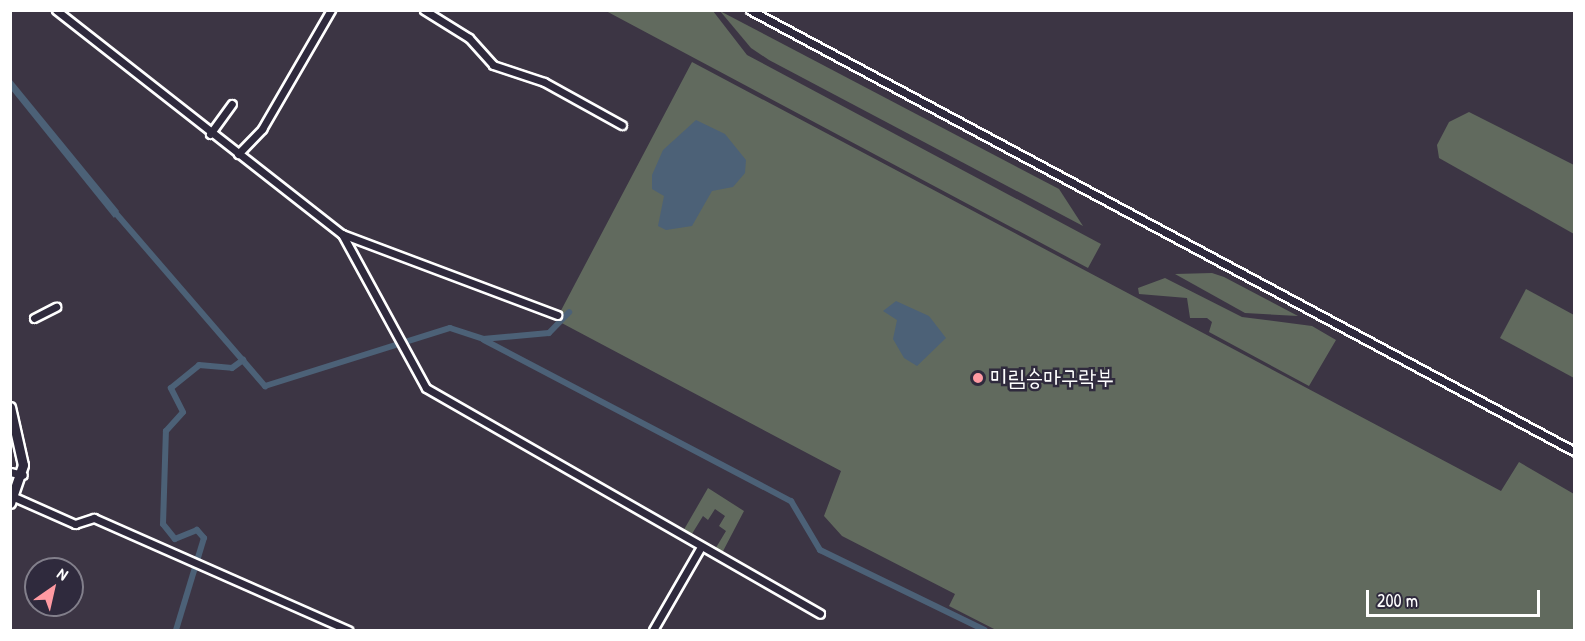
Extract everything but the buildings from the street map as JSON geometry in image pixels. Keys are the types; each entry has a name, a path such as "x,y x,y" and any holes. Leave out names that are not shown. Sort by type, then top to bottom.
{"street":[{"path":"56,10 210,134 342,234 557,315"},
{"path":"238,154 262,129 331,10"},
{"path":"424,10 469,38 500,69 544,82 622,125"},
{"path":"750,10 1575,451"},
{"path":"210,134 232,104"},
{"path":"342,234 399,341 432,392 820,614"},
{"path":"34,318 56,307"},
{"path":"10,407 23,475 12,500 75,524 94,518 348,630"},
{"path":"10,472 23,475"},
{"path":"653,630 701,546"}],"green space":[{"path":"606,11 713,11 747,55 1101,244 1088,268"},
{"path":"720,11 1059,189 1083,226 769,60 751,48"},
{"name":"미림승마구락부","path":"692,62 1501,491 1519,462 1574,494 1574,630 996,630 949,606 955,594 842,536 824,516 841,471 556,320"},
{"path":"1469,112 1574,165 1574,234 1439,158 1437,145 1449,122"},
{"path":"1212,273 1298,316 1245,313 1175,274"},
{"path":"1165,278 1242,317 1312,326 1336,340 1309,386 1209,332 1212,322 1207,318 1190,318 1187,298 1139,294 1138,288"},
{"path":"1526,289 1574,315 1574,378 1500,338"},
{"path":"708,488 744,511 721,555 714,551 726,531 719,526 725,516 715,509 708,520 703,516 690,537 682,533"}],"water":[{"path":"11,79 119,211 114,218 11,90"},
{"path":"696,120 725,134 746,160 745,173 733,187 712,191 692,226 666,230 658,226 664,196 652,189 652,175 663,150"},
{"path":"896,301 929,316 946,338 917,366 904,358 893,339 897,320 883,311"}],"waterway":[{"path":"113,210 265,386 450,328 483,339 549,333 569,312"},
{"path":"484,340 791,501 820,550 985,630"},
{"path":"176,630 204,538 197,530 175,539 163,524 166,431 183,412 171,388 199,365 232,368 243,360"}],"place":[{"name":"미림승마구락부","path":"978,378"}]}
